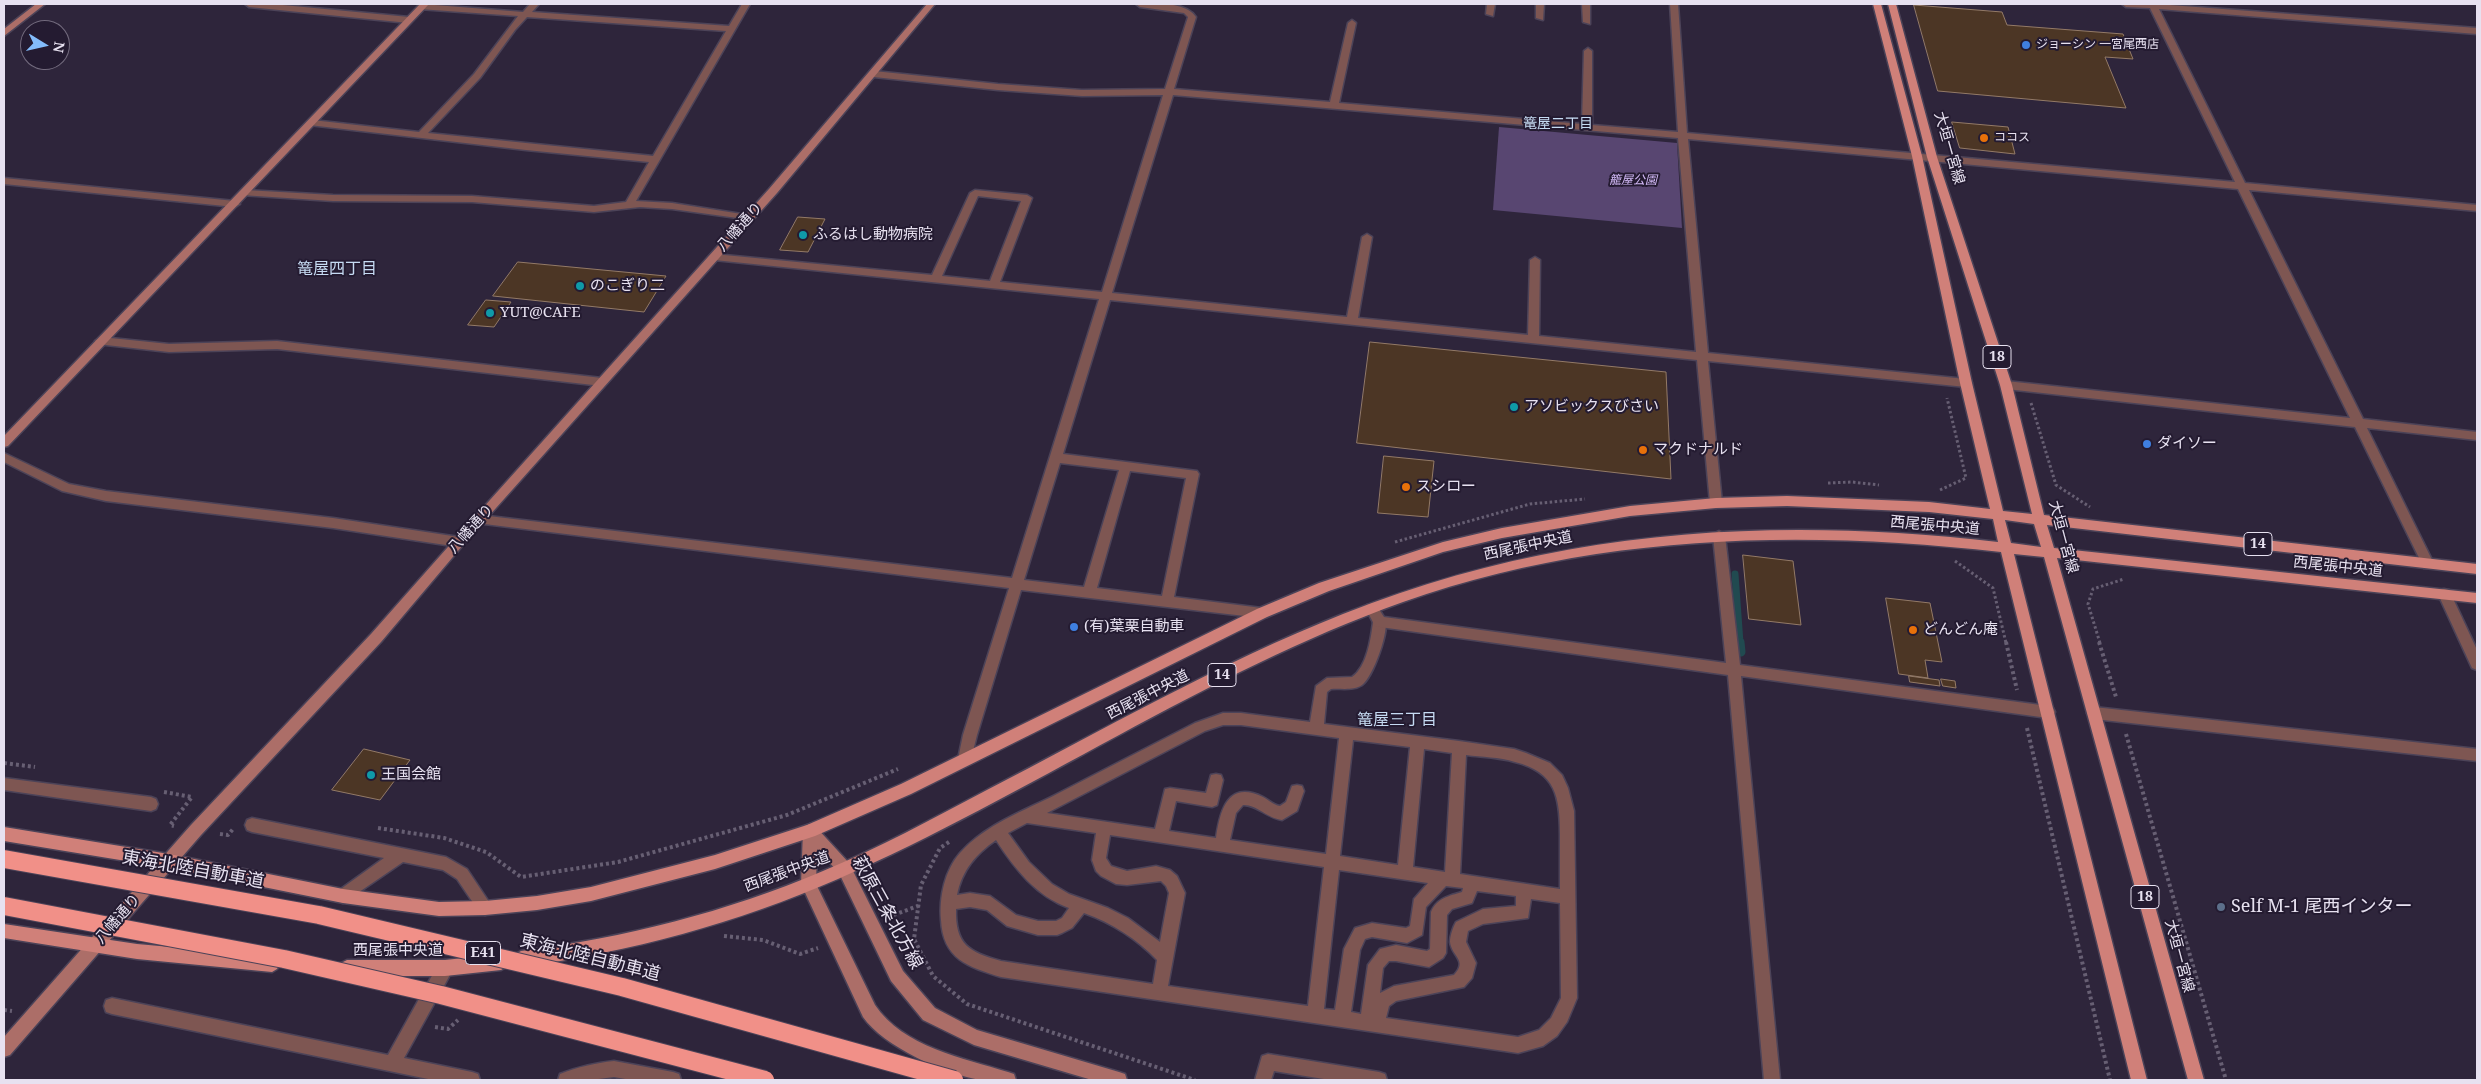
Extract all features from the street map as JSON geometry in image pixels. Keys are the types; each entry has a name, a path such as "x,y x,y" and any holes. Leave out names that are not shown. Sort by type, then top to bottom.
{"highway":[{"name":"東海北陸自動車道","path":"4,859 319,915 397,933 641,992 789,1032 954,1080"},
{"path":"4,906 284,959 460,1000 765,1080"}],"main road":[{"name":"18","path":"1878,4 1917,156 1966,383 1997,513 2139,1080"},
{"name":"大垣一宮線","path":"1892,4 1932,157 2006,385 2039,518 2196,1080"},
{"name":"西尾張中央道","path":"4,834 169,861 343,896 439,909 485,908 537,903 650,881 810,832 906,789 1262,613 1324,587 1443,547 1502,533 1630,511 1716,503 1788,501 1862,503 1997,513 2477,569"},
{"name":"西尾張中央道","path":"4,931 94,947 171,956 340,968 445,968 543,957 663,931 808,884 844,868 931,826 1280,646 1372,609 1454,580 1512,565 1636,544 1718,536 1772,534 1907,538 2477,598"}],"street":[{"path":"4,33 41,4"},
{"path":"249,4 409,20"},
{"path":"422,134 477,76 525,15 536,4"},
{"path":"629,205 654,159 746,4"},
{"name":"八幡通り","path":"4,1049 196,830 376,638 459,542 714,257 874,74 931,4"},
{"path":"966,759 970,735 1192,17 1187,11 1140,4"},
{"path":"1490,14 1491,4"},
{"path":"1540,4 1540,18"},
{"path":"1586,4 1587,22"},
{"path":"1674,4 1686,183 1716,503"},
{"path":"2126,4 2477,31"},
{"path":"2152,5 2428,564"},
{"path":"4,443 423,6 525,15 731,28"},
{"path":"1334,105 1352,24"},
{"path":"1587,127 1588,50"},
{"path":"874,74 988,86 1082,93 1169,92 1334,105 1932,157 2477,208"},
{"path":"312,123 504,143 558,152 654,159"},
{"path":"4,181 234,204"},
{"path":"245,193 334,198 472,199 594,209 629,205 672,206 748,218"},
{"path":"936,279 975,193 1027,198 994,285"},
{"path":"1352,321 1367,237"},
{"path":"714,257 1966,383"},
{"path":"1533,339 1535,260"},
{"path":"102,341 169,348 277,345 602,382"},
{"path":"2006,385 2477,436"},
{"path":"4,457 66,488 106,496 333,523 459,542"},
{"path":"1056,458 1193,474 1167,602"},
{"path":"1089,592 1126,466"},
{"path":"480,520 1262,613"},
{"path":"1718,536 1734,671 1772,1080"},
{"path":"2444,594 2477,664"},
{"path":"1316,729 1321,690 1327,684 1355,682 1362,677 1378,642 1380,622 1372,609"},
{"path":"1380,622 2048,712"},
{"path":"2094,713 2477,755"},
{"path":"1222,719 1241,719 1347,732 1514,754 1538,762 1552,772 1561,786 1567,811 1569,998 1561,1020 1534,1043 1518,1045 1002,969 975,961 959,951 948,932 948,903 952,881 964,858 978,844 1026,816 1200,727 1222,719"},
{"path":"1315,1015 1347,732"},
{"path":"1406,872 1418,742"},
{"path":"1342,1019 1352,949 1360,933 1372,930 1407,936 1417,930 1419,904 1448,879 1459,747"},
{"path":"1161,836 1170,794 1212,800 1216,780"},
{"path":"4,784 151,804"},
{"path":"1222,845 1230,808 1235,802 1248,798 1257,801 1266,810 1282,813 1292,806 1296,791"},
{"path":"1026,816 1568,896"},
{"path":"252,825 446,864 462,874 485,908"},
{"path":"1104,828 1099,859 1100,866 1111,875 1127,879 1137,878 1144,873 1156,872 1168,876 1174,884 1177,893 1159,992"},
{"path":"810,832 808,884 869,1011 882,1028 904,1042 922,1050 1008,1080"},
{"name":"萩原三条北方線","path":"810,832 844,868 897,976 929,1014 974,1037 1119,1080"},
{"path":"999,832 1015,856 1042,885 1057,896 1132,927 1165,957"},
{"path":"343,896 402,854"},
{"path":"1373,1023 1376,965 1385,954 1396,953 1429,959 1438,953 1439,912 1448,903 1467,898 1473,883"},
{"path":"1373,1023 1382,1001 1394,994 1458,982 1466,973 1468,963 1458,942 1461,927 1472,919 1485,915 1523,913 1524,890"},
{"path":"948,903 970,900 990,903 1012,921 1038,928 1057,928 1067,923 1081,905"},
{"path":"392,1063 445,968"},
{"path":"112,1006 472,1080"},
{"path":"1263,1080 1268,1062 1379,1080"},
{"path":"566,1080 594,1071 614,1069 673,1080"}],"path":[{"path":"1935,492 1966,478 1943,380"},
{"path":"2027,388 2056,485 2094,510"},
{"path":"1823,484 1852,482 1880,486"},
{"path":"1390,544 1435,529 1530,504 1595,498"},
{"path":"368,827 444,838 486,852 521,878 618,862 787,815 907,766"},
{"path":"196,830 228,835 234,828"},
{"path":"872,923 918,906"},
{"path":"717,936 743,936 770,940 800,954 836,941"},
{"path":"415,1023 448,1029 460,1018"}],"green space":[{"name":"籠屋公園","path":"1499,127 1677,143 1682,228 1493,210"}],"building":[{"name":"ジョーシン 一宮尾西店","path":"1914,5 2002,12 2007,25 2123,34 2133,59 2105,57 2126,108 1938,91"},
{"name":"ココス","path":"1952,122 2008,127 2015,154 1960,148"},
{"name":"ふるはし動物病院","path":"798,217 825,219 808,252 780,250"},
{"name":"のこぎり二","path":"518,262 666,276 644,312 493,296"},
{"name":"YUT@CAFE","path":"486,300 511,302 494,327 468,325"},
{"name":"アソビックスびさい","path":"1370,342 1666,372 1671,479 1357,443"},
{"name":"スシロー","path":"1384,456 1434,461 1428,517 1378,513"},
{"path":"1743,555 1793,561 1801,625 1749,619"},
{"name":"どんどん庵","path":"1886,598 1930,603 1942,662 1925,660 1928,678 1899,674"},
{"path":"1909,676 1939,680 1940,686 1910,682"},
{"path":"1941,679 1955,681 1956,688 1943,686"},
{"name":"王国会館","path":"364,749 410,760 380,800 332,790"}],"waterway":[{"path":"1735,574 1740,643"},
{"path":"1740,642 1741,652"}],"place":[{"name":"ジョーシン 一宮尾西店","path":"2026,45"},
{"name":"ココス","path":"1984,138"},
{"name":"ふるはし動物病院","path":"803,235"},
{"name":"のこぎり二","path":"580,286"},
{"name":"YUT@CAFE","path":"490,313"},
{"name":"アソビックスびさい","path":"1514,407"},
{"name":"ダイソー","path":"2147,444"},
{"name":"マクドナルド","path":"1643,450"},
{"name":"スシロー","path":"1406,487"},
{"name":"(有)葉栗自動車","path":"1074,627"},
{"name":"どんどん庵","path":"1913,630"},
{"name":"王国会館","path":"371,775"},
{"name":"Self M-1 尾西インター","path":"2221,907"}],"district":[{"name":"篭屋二丁目","path":"1558,124"},
{"name":"篭屋四丁目","path":"337,269"},
{"name":"篭屋三丁目","path":"1397,720"}]}
